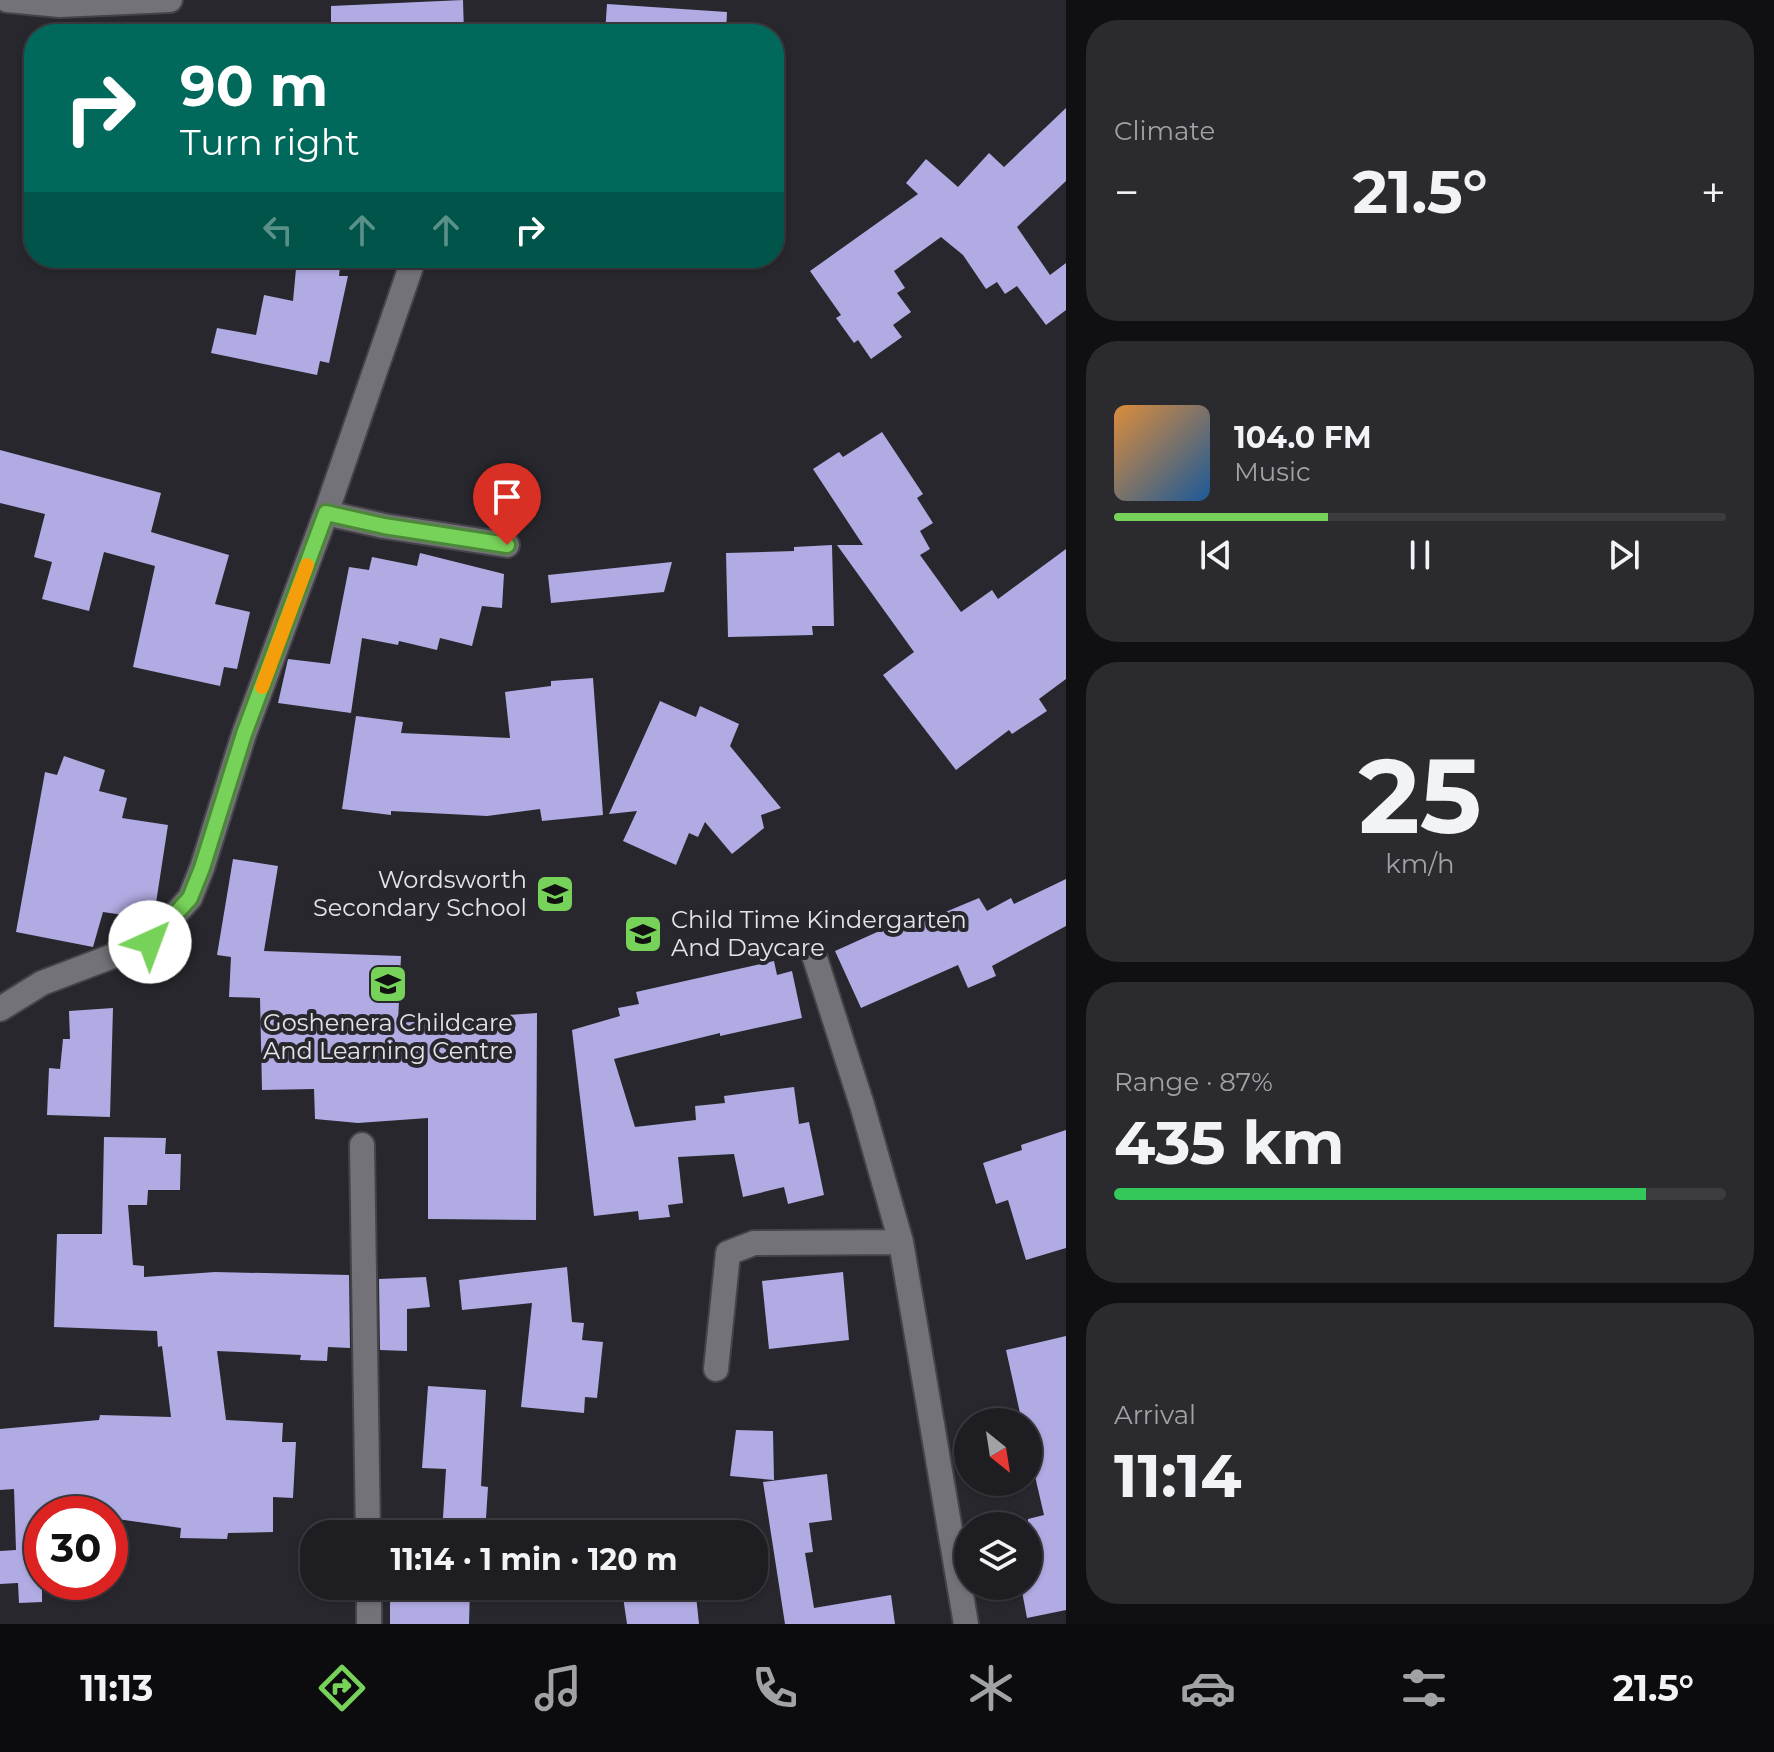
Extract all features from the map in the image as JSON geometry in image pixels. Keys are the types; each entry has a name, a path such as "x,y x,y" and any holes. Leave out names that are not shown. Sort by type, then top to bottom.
{"street":[{"path":"7,0 60,5 170,0"},
{"path":"0,1009 42,983 150,942 190,898 244,734 326,513 411,268"},
{"path":"326,513 384,526 507,545"},
{"path":"814,955 862,1105 901,1242 966,1624"},
{"path":"362,1145 368,1520"},
{"path":"716,1369 728,1253 754,1243 901,1242"},
{"path":"369,1600 369,1624"}],"building":[{"path":"463,0 464,24 331,24 331,6"},
{"path":"607,4 727,12 726,24 606,24"},
{"path":"1066,108 1066,181 1017,227 1050,275 1066,263 1066,310 1046,325 1017,286 1005,294 997,282 986,289 963,255 941,237 894,271 905,288 897,293 911,312 893,325 902,337 871,359 858,340 854,343 836,318 841,315 810,271 918,194 906,183 926,159 958,187 989,153 1004,167"},
{"path":"296,268 340,268 339,276 348,276 329,363 320,361 317,375 211,353 217,328 256,335 264,295 293,301"},
{"path":"882,432 923,494 917,498 933,523 920,531 930,549 920,555 961,612 992,590 998,599 1066,549 1066,679 1039,699 1047,711 1012,734 1009,730 956,770 883,675 914,652 837,545 863,545 813,469 839,452 843,457"},
{"path":"0,450 161,493 151,532 229,555 215,604 250,612 237,669 224,667 220,686 133,667 155,566 104,552 89,611 42,599 52,562 34,557 45,514 0,503"},
{"path":"832,545 834,626 812,626 813,635 728,637 726,553 794,551 794,547"},
{"path":"420,553 504,574 502,608 482,606 472,646 440,638 437,650 399,641 398,645 362,638 351,713 278,703 288,659 330,664 349,567 369,570 372,557 417,566"},
{"path":"672,562 664,592 551,603 548,575"},
{"path":"593,678 603,815 542,821 540,809 487,816 391,811 391,815 342,809 356,716 403,722 401,733 510,738 505,692 551,686 551,681"},
{"path":"660,701 696,717 700,706 739,724 730,746 781,808 761,815 764,828 732,854 705,822 698,837 689,833 676,865 623,841 637,811 609,814"},
{"path":"64,756 105,770 99,791 127,798 122,818 168,825 154,916 150,919 103,912 93,947 16,932 45,772 57,775"},
{"path":"233,859 278,866 264,951 401,956 398,1023 537,1013 536,1220 428,1219 428,1118 358,1123 315,1119 314,1089 262,1090 260,998 229,997 231,957 217,955"},
{"path":"1066,879 1066,926 992,966 996,976 968,988 958,965 861,1008 835,951 915,915 919,923 979,898 987,911 1011,898 1014,904"},
{"path":"774,961 777,975 792,971 802,1018 720,1036 720,1033 614,1059 635,1127 696,1120 695,1106 725,1103 724,1096 794,1087 799,1124 809,1122 824,1195 788,1204 784,1187 743,1197 734,1154 678,1157 683,1203 668,1205 670,1217 639,1220 638,1211 594,1216 572,1030 620,1016 618,1008 639,1004 636,992"},
{"path":"113,1008 110,1117 47,1115 49,1068 60,1069 63,1039 70,1039 69,1011"},
{"path":"1066,1130 1066,1248 1026,1260 1008,1200 996,1204 983,1163 1022,1150 1021,1145"},
{"path":"104,1137 166,1138 165,1154 181,1154 180,1190 148,1190 147,1205 128,1205 133,1265 144,1266 144,1277 215,1272 349,1275 350,1348 328,1347 327,1361 300,1360 301,1355 217,1351 226,1420 283,1423 282,1442 296,1442 293,1498 273,1497 273,1532 228,1533 227,1539 180,1538 181,1528 128,1521 128,1496 24,1496 24,1600 42,1602 19,1603 18,1583 0,1584 0,1551 16,1550 14,1489 0,1490 0,1429 99,1420 100,1415 171,1417 162,1346 158,1347 157,1331 54,1327 57,1234 102,1234"},
{"path":"567,1267 572,1322 584,1323 582,1340 603,1342 597,1398 585,1397 584,1413 521,1407 532,1303 462,1310 459,1280"},
{"path":"843,1272 849,1340 769,1349 762,1281"},
{"path":"426,1277 430,1307 407,1309 407,1351 380,1350 379,1279"},
{"path":"1066,1336 1066,1610 1027,1618 1024,1600 1042,1600 1044,1515 1040,1496 1042,1496 1042,1408 1019,1408 1006,1350"},
{"path":"428,1386 486,1390 481,1486 488,1487 486,1520 443,1520 446,1469 422,1468"},
{"path":"736,1430 773,1431 774,1480 730,1476"},
{"path":"827,1474 832,1520 809,1523 813,1552 805,1553 814,1608 891,1595 895,1624 785,1624 763,1482"},
{"path":"390,1600 470,1600 469,1624 390,1624"},
{"path":"623,1600 696,1600 699,1624 627,1624"}],"slow traffic":[{"path":"262,687 307,565"}],"place":[{"name":"Wordsworth Secondary School","path":"555,894"},
{"name":"Child Time Kindergarten And Daycare","path":"643,934"},
{"name":"Goshenera Childcare And Learning Centre","path":"388,984"}],"route":[{"path":"150,942 190,898 244,734 326,513 384,526 507,545"}]}
